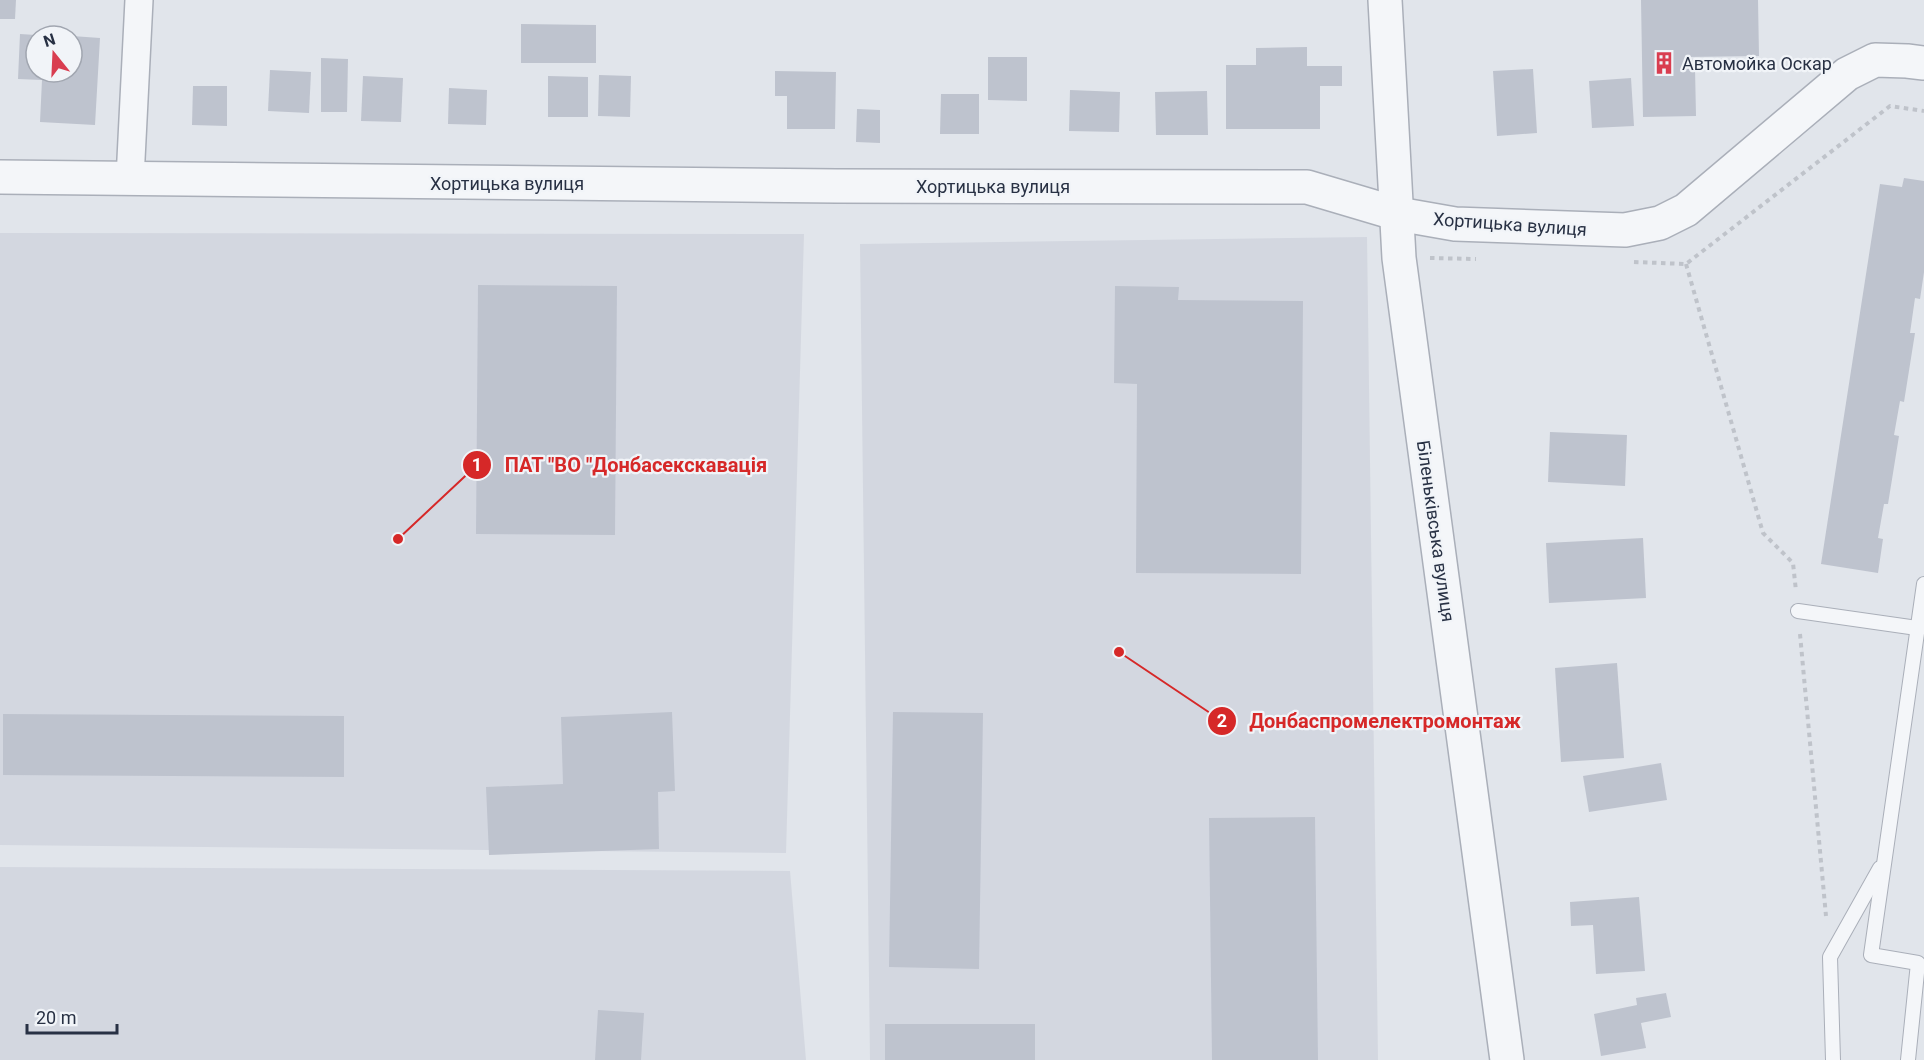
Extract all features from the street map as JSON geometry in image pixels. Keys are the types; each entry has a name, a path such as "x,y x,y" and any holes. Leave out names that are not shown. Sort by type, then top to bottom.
{"street":[{"path":"129,179 139,0"},
{"name":"Біленьківська вулиця","path":"1385,0 1399,258 1507,1060"},
{"name":"Хортицька вулиця","path":"0,177 1307,187 1398,214 1455,224 1625,230 1660,223 1686,210 1847,74 1875,60 1924,63"}],"lane":[{"path":"1908,1060 1918,963 1871,955 1924,584"},
{"path":"1798,611 1917,628"},
{"path":"1833,1060 1830,957 1884,861"}],"path":[{"path":"1890,106 1924,111"},
{"path":"1686,264 1763,533 1793,563"},
{"path":"1806,706 1830,957"}],"shaded area":[{"path":"0,233 804,234 786,853 0,845"},
{"path":"1367,237 1378,1060 870,1060 860,244"},
{"path":"0,867 790,871 806,1060 0,1060"}],"building":[{"path":"0,0 16,0 15,19 0,19"},
{"name":"Автомойка Оскар","path":"1641,0 1758,0 1759,56 1686,57 1687,69 1695,68 1696,116 1643,117"},
{"path":"521,24 596,25 596,63 521,63"},
{"path":"20,34 24,34 24,79 18,79"},
{"path":"84,37 100,38 95,125 40,122 42,84 84,84"},
{"path":"1307,47 1307,66 1342,66 1342,86 1320,86 1320,129 1226,129 1226,65 1256,65 1256,48"},
{"path":"988,57 1027,57 1027,101 988,100"},
{"path":"321,58 348,59 347,112 321,112"},
{"path":"1533,69 1537,133 1497,136 1493,71"},
{"path":"270,70 311,72 309,113 268,111"},
{"path":"775,71 836,72 835,129 787,129 787,96 775,96"},
{"path":"599,75 631,76 630,117 598,116"},
{"path":"363,76 403,78 401,122 361,121"},
{"path":"548,76 588,77 588,117 548,117"},
{"path":"1631,78 1634,126 1592,128 1589,81"},
{"path":"193,86 227,86 227,126 192,125"},
{"path":"449,88 487,90 486,125 448,124"},
{"path":"1070,90 1120,92 1119,132 1069,131"},
{"path":"1207,91 1208,135 1156,135 1155,92"},
{"path":"941,94 979,94 979,134 940,134"},
{"path":"857,109 880,110 880,143 856,142"},
{"path":"1904,178 1924,181 1924,272 1920,299 1915,298 1910,333 1915,333 1904,402 1900,401 1894,435 1899,436 1888,504 1884,504 1878,538 1883,539 1878,573 1821,564 1880,184 1902,187"},
{"path":"478,285 617,286 615,535 476,534"},
{"path":"1115,286 1179,287 1178,300 1303,301 1301,574 1136,573 1137,384 1114,383"},
{"path":"1550,432 1627,435 1625,486 1548,482"},
{"path":"1643,538 1646,598 1549,603 1546,543"},
{"path":"1617,663 1624,758 1561,762 1555,668"},
{"path":"672,712 675,791 658,792 659,849 489,855 486,787 563,784 561,717"},
{"path":"893,712 983,713 979,969 889,967"},
{"path":"3,714 344,716 344,777 3,775"},
{"path":"1661,763 1667,800 1589,812 1583,776"},
{"path":"1315,817 1318,1060 1212,1060 1209,818"},
{"path":"1639,897 1645,971 1596,974 1593,925 1571,926 1570,902"},
{"path":"1666,993 1671,1017 1641,1023 1646,1048 1601,1056 1594,1014 1637,1005 1636,998"},
{"path":"598,1010 644,1013 641,1060 595,1060"},
{"path":"885,1024 1035,1024 1035,1060 885,1060"}],"place":[{"name":"Автомойка Оскар","path":"1664,63"},
{"name":"ПАТ \"ВО \"Донбасекскавація","path":"398,539"},
{"name":"Донбаспромелектромонтаж","path":"1119,652"}]}
